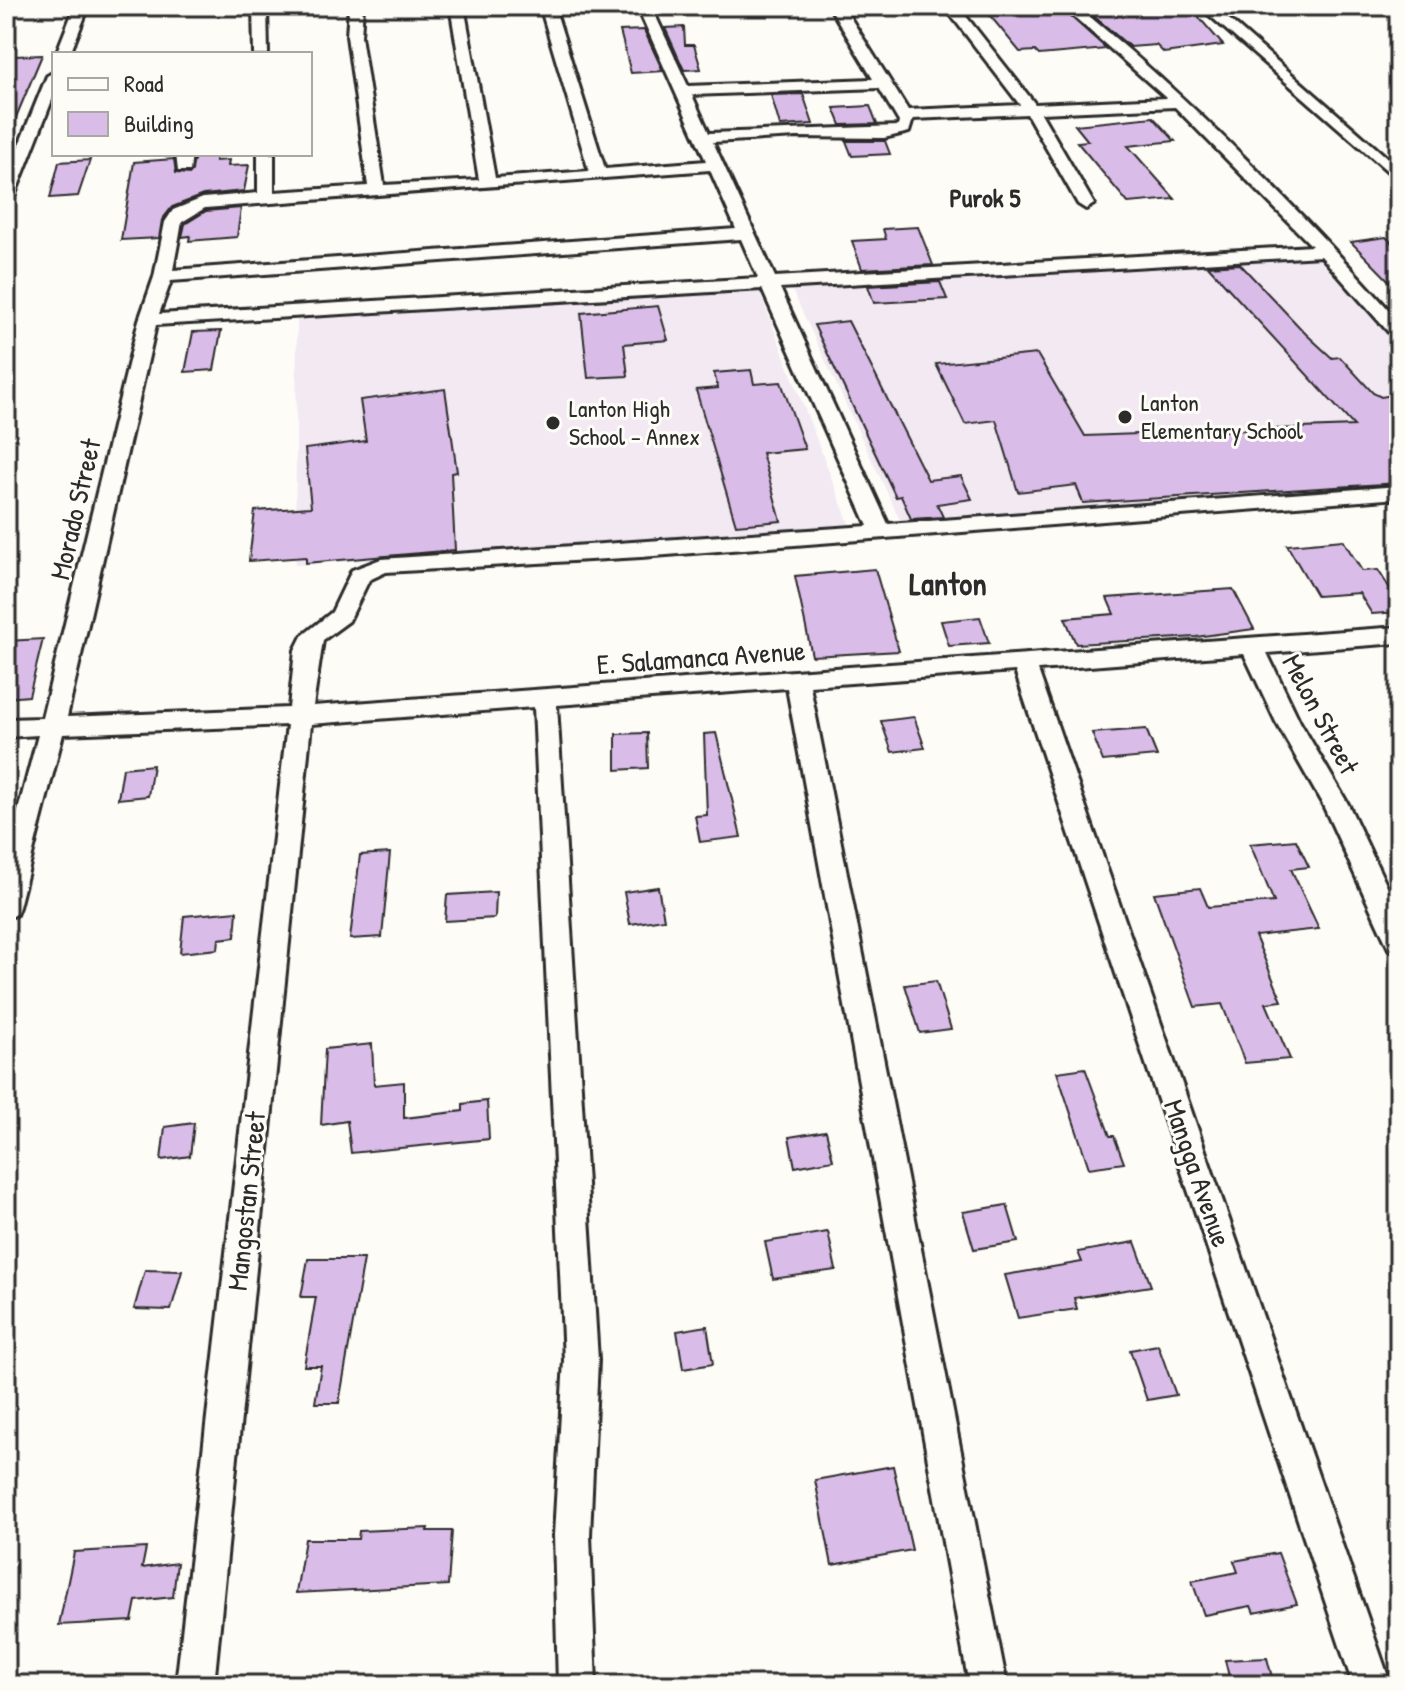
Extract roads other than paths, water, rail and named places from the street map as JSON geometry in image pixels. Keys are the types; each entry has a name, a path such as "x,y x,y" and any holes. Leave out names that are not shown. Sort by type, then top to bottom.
{"street":[{"path":"64,52 82,6"},
{"path":"260,6 261,52"},
{"path":"356,6 354,36 377,191"},
{"path":"457,6 488,184"},
{"path":"547,6 556,49 580,111 598,174"},
{"path":"644,6 765,281 881,532"},
{"path":"702,138 797,132 884,133 904,129 903,115 836,6"},
{"path":"951,6 1032,110 1086,204"},
{"path":"1069,6 1181,102 1274,193 1399,332"},
{"path":"1206,6 1399,176"},
{"path":"6,197 52,81"},
{"path":"681,91 882,83"},
{"path":"903,115 1181,102"},
{"path":"266,156 266,197"},
{"name":"Morado Street","path":"6,907 53,724 148,320 163,276 169,233 179,213 203,202 488,184 713,165"},
{"path":"163,276 744,234"},
{"path":"148,320 1326,250"},
{"name":"Mangostan Street","path":"195,1685 297,716 310,643 341,616 360,575 381,566 1399,492"},
{"name":"E. Salamanca Avenue","path":"6,728 297,716 797,681 1023,660 1399,635"},
{"name":"Melon Street","path":"1252,646 1288,722 1335,804 1399,941"},
{"name":"Mangga Avenue","path":"1023,660 1372,1685"},
{"path":"797,681 988,1685"},
{"path":"545,697 581,1360 572,1535 577,1685"}],"place":[{"name":"Lanton Elementary School","path":"1125,417"},
{"name":"Lanton High School – Annex","path":"553,423"}],"district":[{"name":"Purok 5","path":"985,198"},
{"name":"Lanton","path":"948,584"}]}
